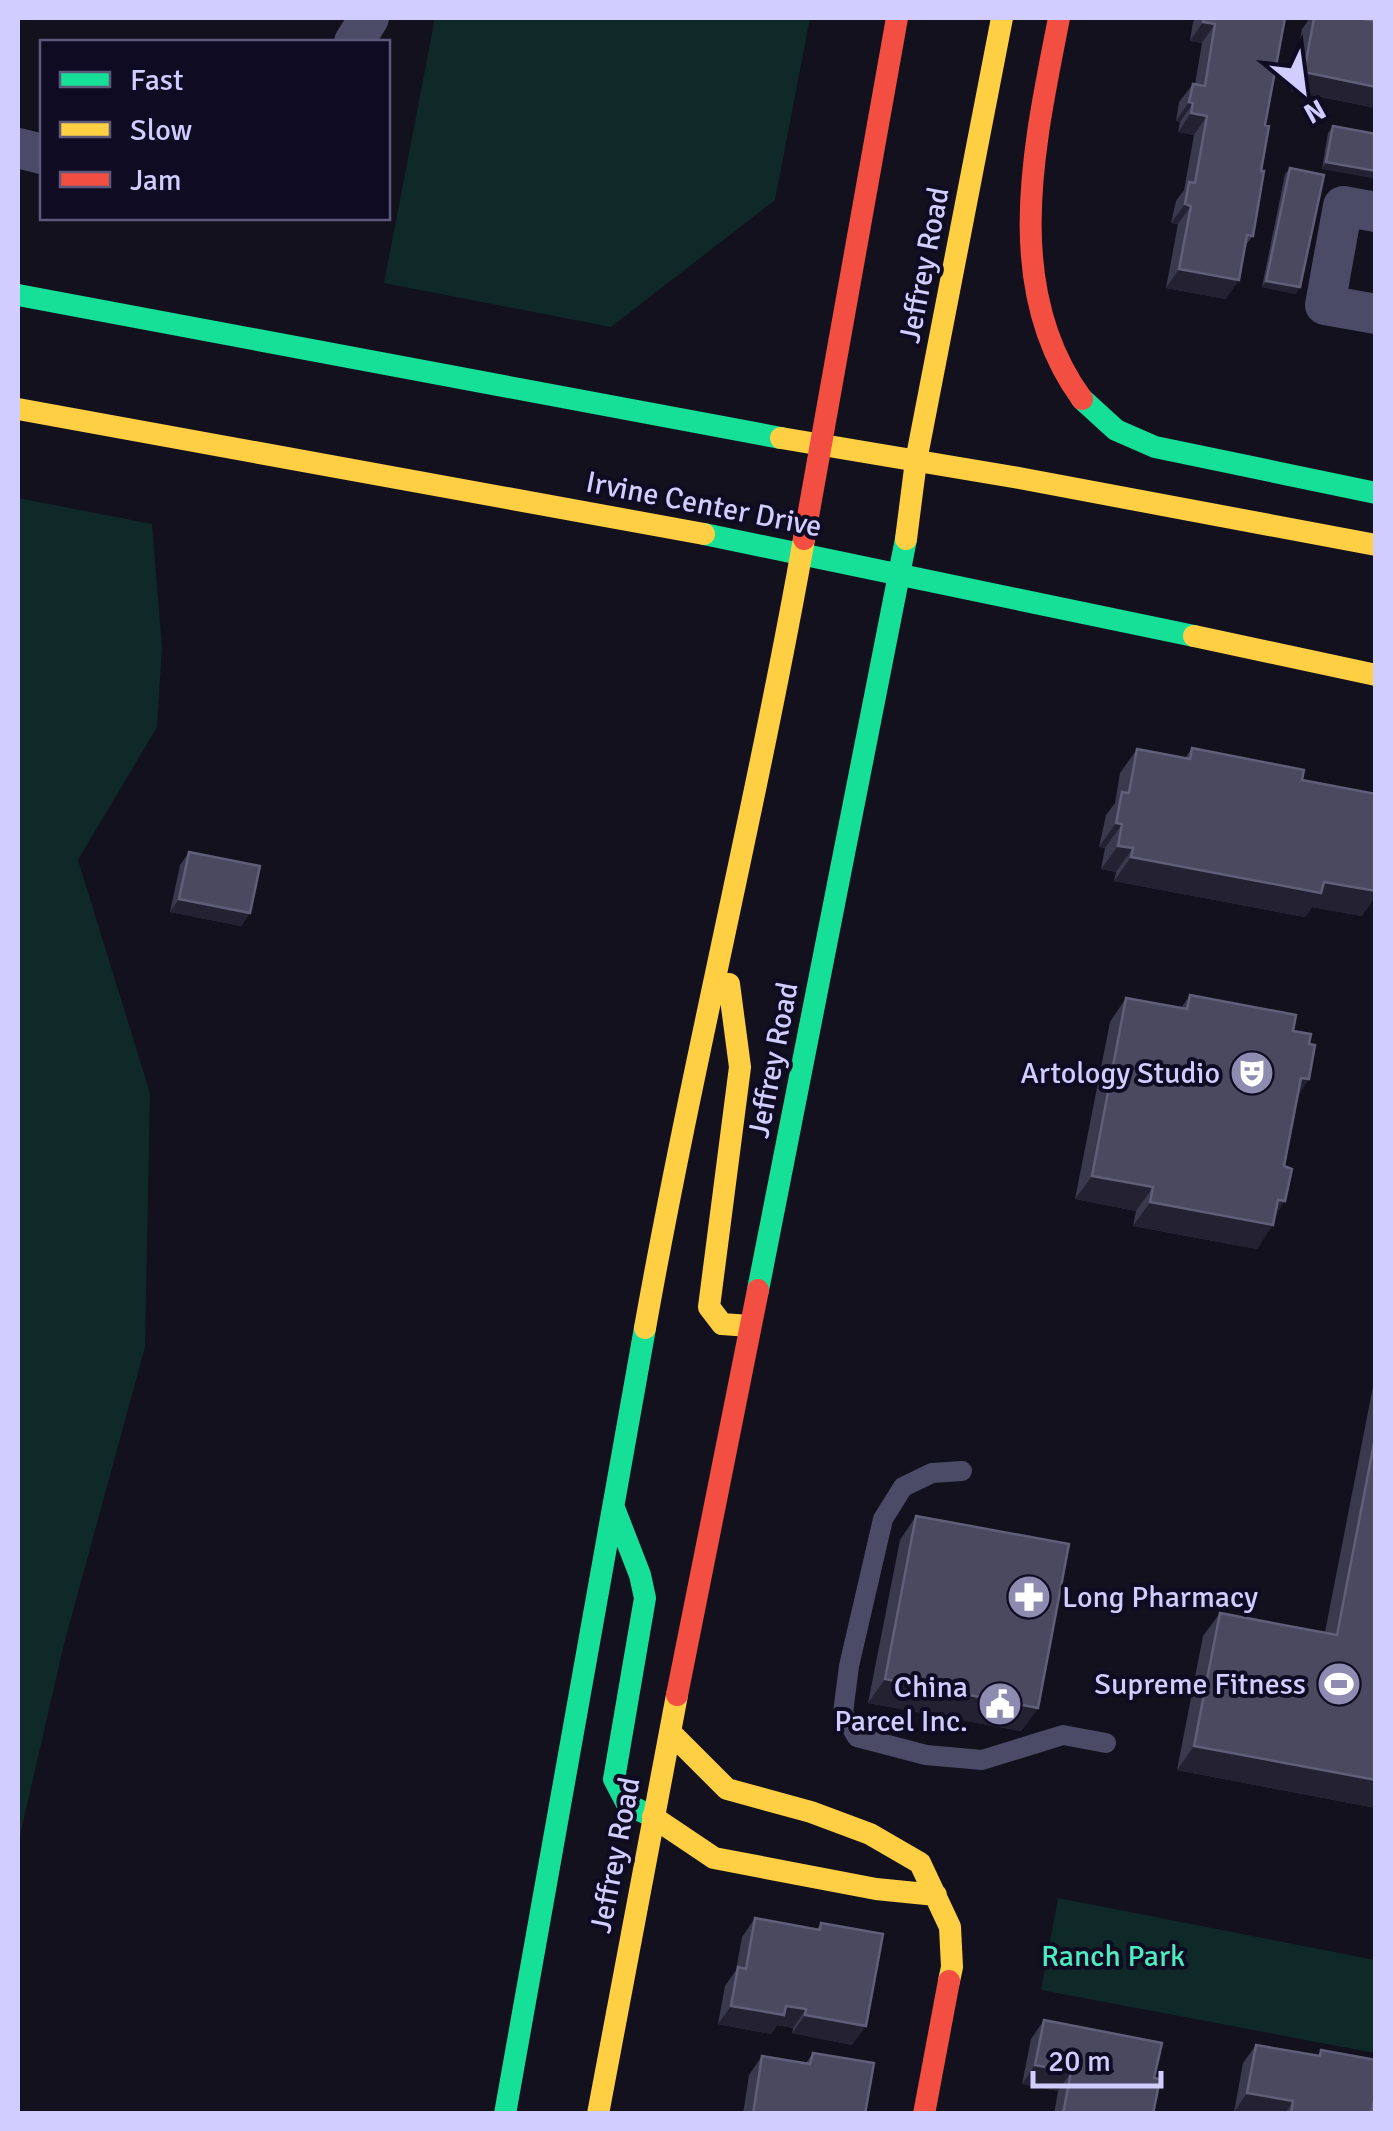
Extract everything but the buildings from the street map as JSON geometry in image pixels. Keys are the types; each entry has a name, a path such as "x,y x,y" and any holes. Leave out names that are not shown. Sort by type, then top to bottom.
{"main road":[{"name":"Jeffrey Road","path":"505,2114 670,1184 724,942 802,552 897,18"},
{"name":"Jeffrey Road","path":"598,2114 653,1816 901,574 916,461 1002,18"},
{"path":"1059,18 1031,170 1030,269 1042,320 1065,378 1096,415 1128,436 1170,452 1376,493"},
{"path":"18,294 819,445 1376,544"},
{"name":"Irvine Center Drive","path":"18,409 802,552 1376,674"},
{"path":"724,942 740,1067 709,1308 722,1324 750,1326"},
{"path":"614,1508 645,1598 614,1779 623,1802 633,1810 653,1816 714,1858 936,1896"},
{"path":"670,1732 726,1788 811,1812 870,1834 920,1862 950,1927 952,1967 924,2114"}],"street":[{"path":"355,40 369,18"},
{"path":"1376,212 1343,206 1325,305 1376,314"}],"lane":[{"path":"962,1471 932,1473 903,1487 883,1519 848,1666 843,1713 856,1736 926,1755 982,1760 1064,1734 1106,1743"}],"green space":[{"path":"435,18 810,18 775,200 611,327 384,283"},
{"path":"18,498 152,524 162,648 157,727 78,860 150,1093 145,1347 64,1644 18,1844"},
{"name":"Ranch Park","path":"1058,1898 1375,1960 1375,2053 1041,1990"}],"traffic: fast":[{"path":"18,295 781,438"},
{"path":"1082,399 1116,430 1155,447 1376,493"},
{"path":"704,534 1194,636"},
{"path":"758,1290 906,539"},
{"path":"505,2114 645,1328"},
{"path":"614,1508 645,1598 614,1779 627,1804 653,1817"}],"traffic: slow":[{"path":"906,539 916,461 1002,18"},
{"path":"18,409 704,534"},
{"path":"781,438 1376,545"},
{"path":"645,1328 804,539"},
{"path":"1194,636 1376,675"},
{"path":"729,984 740,1067 709,1307 722,1324 750,1326"},
{"path":"598,2114 677,1695"},
{"path":"670,1732 727,1789 811,1812 870,1834 920,1863 950,1927 949,1981"},
{"path":"653,1817 714,1858 876,1889 936,1895"}],"traffic: jam":[{"path":"804,539 897,18"},
{"path":"1059,18 1034,164 1032,262 1040,310 1056,356 1082,399"},
{"path":"677,1695 758,1290"},
{"path":"924,2114 949,1981"}],"place":[{"name":"Artology Studio","path":"1252,1073"},
{"name":"Long Pharmacy","path":"1029,1597"},
{"name":"Supreme Fitness","path":"1339,1684"},
{"name":"China Parcel Inc.","path":"1000,1704"}]}
